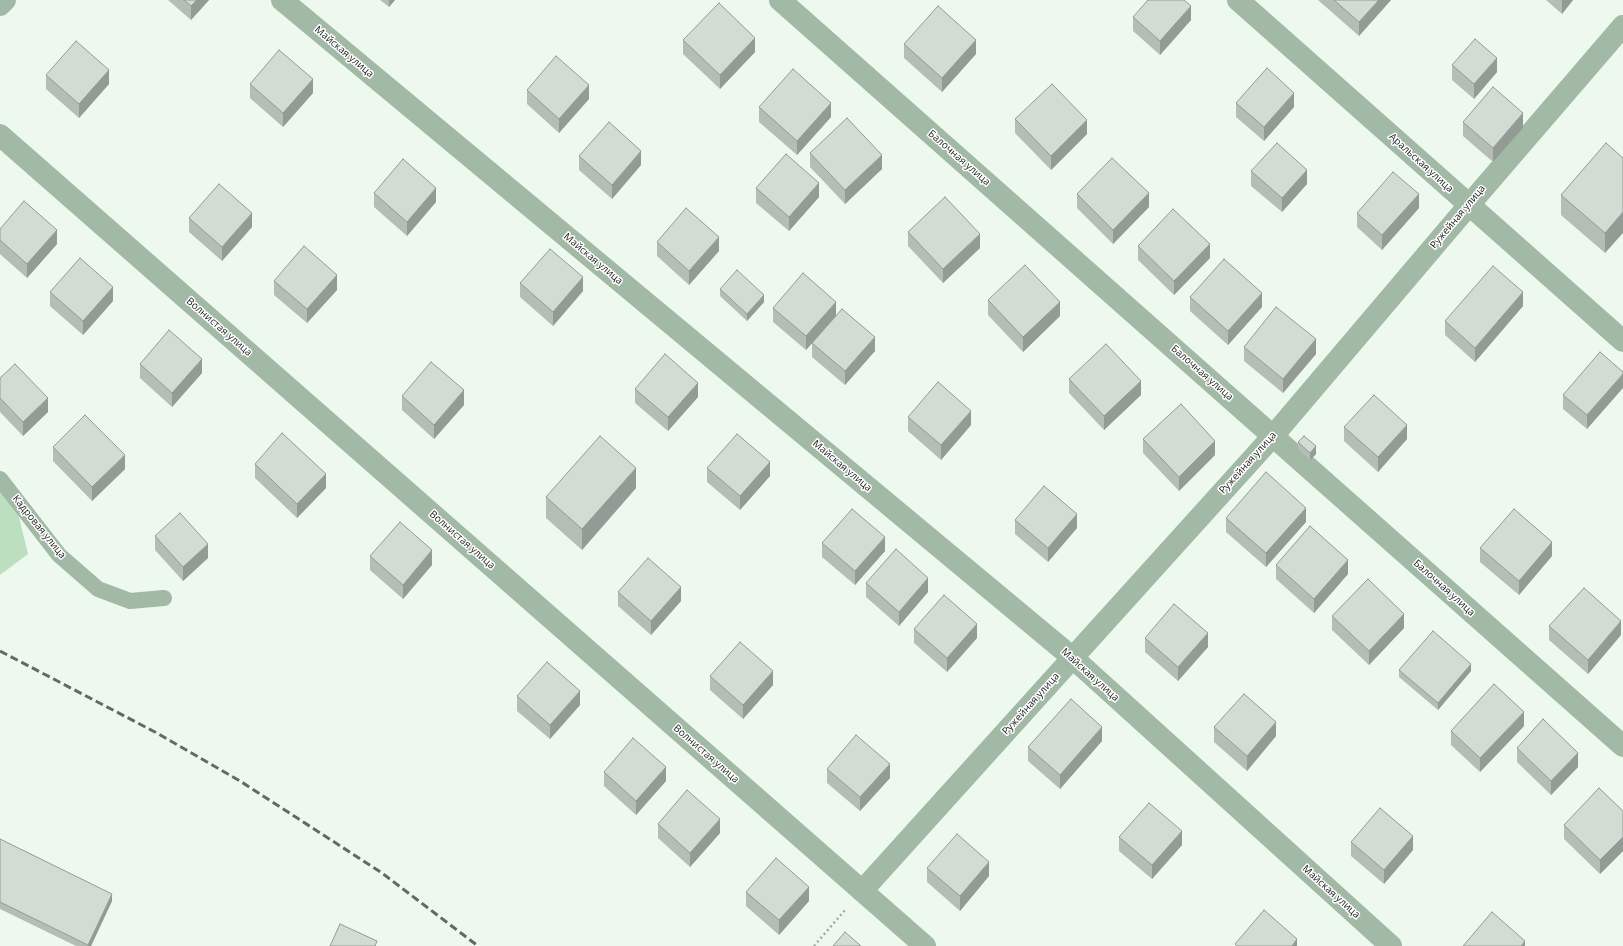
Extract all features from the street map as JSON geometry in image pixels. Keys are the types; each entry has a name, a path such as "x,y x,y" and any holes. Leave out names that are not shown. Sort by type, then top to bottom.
{"street":[{"path":"0,5 5,0"},
{"name":"Майская улица","path":"282,0 1073,658 1391,946"},
{"name":"Балочная улица","path":"780,0 1623,746"},
{"name":"Аральская улица","path":"1238,0 1623,342"},
{"name":"Ружейная улица","path":"862,891 1273,436 1468,205 1623,26"},
{"name":"Волнистая улица","path":"0,135 925,946"}],"lane":[{"name":"Кадровая улица","path":"0,479 59,555 98,589 130,601 164,598"}],"path":[{"path":"814,946 862,891"}],"green space":[{"path":"0,491 17,509 28,554 0,575"}],"building":[{"path":"184,0 197,0 191,6"},
{"path":"1148,0 1184,0 1191,6 1160,41 1133,17"},
{"path":"1334,0 1379,0 1359,22"},
{"path":"719,3 755,38 720,75 683,40"},
{"path":"938,6 976,40 942,78 904,44"},
{"path":"1475,39 1497,58 1474,84 1452,65"},
{"path":"76,41 109,70 79,104 46,75"},
{"path":"279,50 313,79 283,113 250,84"},
{"path":"556,56 589,85 559,119 527,90"},
{"path":"1267,68 1294,93 1264,127 1236,103"},
{"path":"793,69 831,103 797,141 759,107"},
{"path":"1052,84 1087,120 1051,156 1015,119"},
{"path":"1493,87 1523,113 1493,148 1463,122"},
{"path":"847,118 882,155 845,190 810,153"},
{"path":"609,122 641,151 612,185 579,156"},
{"path":"1277,143 1307,170 1282,198 1251,171"},
{"path":"1606,143 1623,158 1623,212 1605,233 1561,195"},
{"path":"786,154 819,183 789,217 756,188"},
{"path":"1112,158 1149,193 1113,230 1077,194"},
{"path":"403,159 436,188 407,222 374,193"},
{"path":"1393,172 1419,194 1382,235 1357,213"},
{"path":"219,184 252,213 222,247 189,218"},
{"path":"945,197 980,234 943,269 908,232"},
{"path":"24,201 57,230 27,264 0,240 0,229"},
{"path":"686,208 719,237 689,271 657,242"},
{"path":"1173,209 1210,244 1174,281 1138,246"},
{"path":"304,246 337,275 307,309 274,281"},
{"path":"550,249 583,277 553,312 520,283"},
{"path":"80,258 113,287 83,321 50,292"},
{"path":"1224,259 1262,293 1228,331 1190,297"},
{"path":"1025,265 1060,302 1023,337 988,300"},
{"path":"1493,266 1523,292 1475,348 1445,321"},
{"path":"737,270 764,295 747,314 720,289"},
{"path":"803,273 836,302 806,336 773,308"},
{"path":"1276,307 1316,339 1283,379 1244,347"},
{"path":"842,309 875,337 845,371 812,343"},
{"path":"169,330 202,359 172,393 140,364"},
{"path":"1106,344 1141,381 1104,416 1069,379"},
{"path":"1600,352 1623,372 1623,374 1587,415 1563,395"},
{"path":"665,354 698,383 668,417 635,389"},
{"path":"431,362 464,390 434,425 402,396"},
{"path":"15,364 48,398 23,422 0,398 0,378"},
{"path":"938,382 971,411 941,445 908,417"},
{"path":"1374,395 1407,425 1378,457 1344,427"},
{"path":"1181,404 1215,441 1179,477 1143,439"},
{"path":"85,415 125,455 92,487 53,447"},
{"path":"282,433 326,474 297,504 255,464"},
{"path":"737,434 770,462 740,496 707,468"},
{"path":"600,436 636,468 582,529 546,497"},
{"path":"1304,436 1316,446 1310,453 1298,442"},
{"path":"1266,472 1306,508 1266,553 1226,518"},
{"path":"1044,486 1077,514 1048,548 1015,520"},
{"path":"852,509 885,537 855,571 822,543"},
{"path":"1514,509 1552,542 1519,581 1480,548"},
{"path":"180,513 208,544 183,567 155,536"},
{"path":"400,522 432,550 403,585 370,556"},
{"path":"1310,526 1348,560 1314,599 1276,565"},
{"path":"896,549 928,578 899,612 866,583"},
{"path":"648,558 681,587 651,621 618,592"},
{"path":"1368,579 1404,614 1369,651 1332,616"},
{"path":"1584,588 1621,621 1588,660 1549,626"},
{"path":"944,595 977,624 947,658 914,629"},
{"path":"1174,604 1208,633 1178,667 1145,638"},
{"path":"1433,631 1471,664 1438,703 1399,670"},
{"path":"740,642 773,671 743,705 710,676"},
{"path":"547,662 580,691 550,725 517,696"},
{"path":"1494,684 1524,712 1480,758 1451,731"},
{"path":"1244,694 1276,722 1247,756 1214,727"},
{"path":"1071,699 1102,727 1060,775 1028,747"},
{"path":"1543,719 1578,753 1551,781 1517,748"},
{"path":"856,735 890,764 860,797 827,769"},
{"path":"633,738 666,767 636,801 604,772"},
{"path":"1599,788 1623,811 1623,837 1600,860 1564,825"},
{"path":"687,790 720,819 690,853 658,824"},
{"path":"1149,803 1182,831 1152,865 1119,837"},
{"path":"1380,808 1413,836 1384,870 1351,842"},
{"path":"957,834 989,862 960,896 927,868"},
{"path":"0,839 112,894 88,945 0,902"},
{"path":"776,858 809,887 779,920 746,892"},
{"path":"1264,910 1297,939 1292,946 1237,946 1235,944"},
{"path":"1492,912 1525,941 1521,946 1463,946"},
{"path":"340,924 377,941 375,946 330,946"},
{"path":"845,932 861,946 833,946"}],"railway":[{"path":"0,651 155,732 240,781 382,873 478,946"}]}
